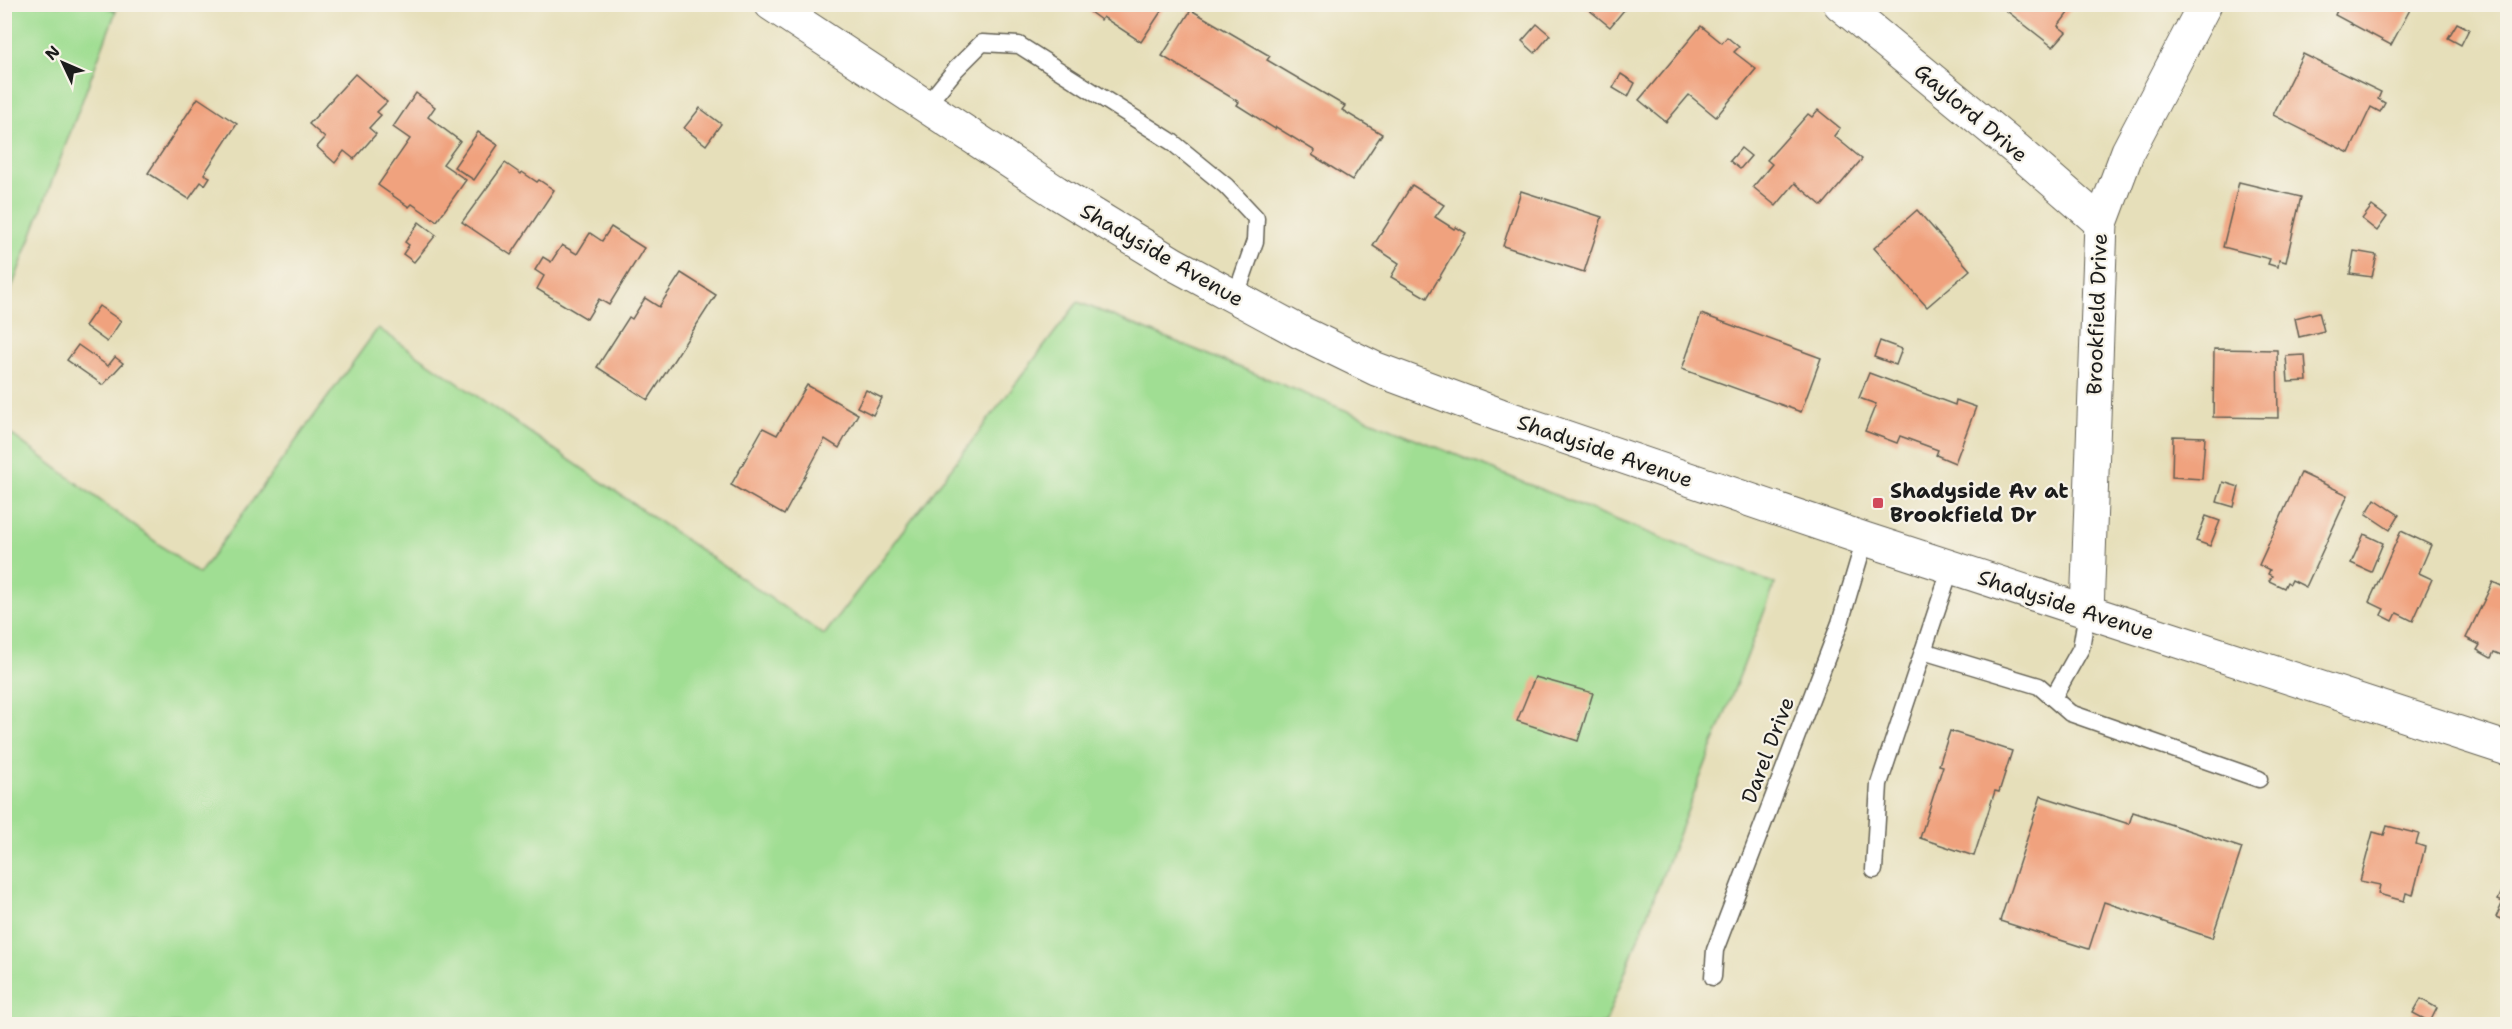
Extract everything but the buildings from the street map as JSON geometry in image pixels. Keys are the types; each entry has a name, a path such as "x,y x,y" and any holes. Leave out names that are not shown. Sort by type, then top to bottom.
{"street":[{"name":"Shadyside Avenue","path":"771,4 1056,192 1174,264 1300,332 1376,369 1500,415 1865,539 2508,749"},
{"name":"Gaylord Drive","path":"1840,4 2016,149 2101,223"},
{"name":"Brookfield Drive","path":"2086,612 2101,223 2128,151 2205,4"}],"lane":[{"path":"925,107 956,69 982,43 1018,45 1172,142 1226,186 1256,218 1255,241 1235,298"},
{"name":"Darel Drive","path":"1713,977 1715,950 1840,623 1865,539"},
{"path":"1874,870 1879,784 1951,567"},
{"path":"2053,698 2081,648 2086,612"},
{"path":"1923,651 2039,686 2070,713 2259,780"}],"green space":[{"path":"5,4 102,5 116,11 5,306"},
{"path":"1078,302 1775,584 1605,1024 5,1024 4,429 199,574 378,328 824,635"}],"place":[{"name":"Shadyside Av at Brookfield Dr","path":"1878,503"}]}
